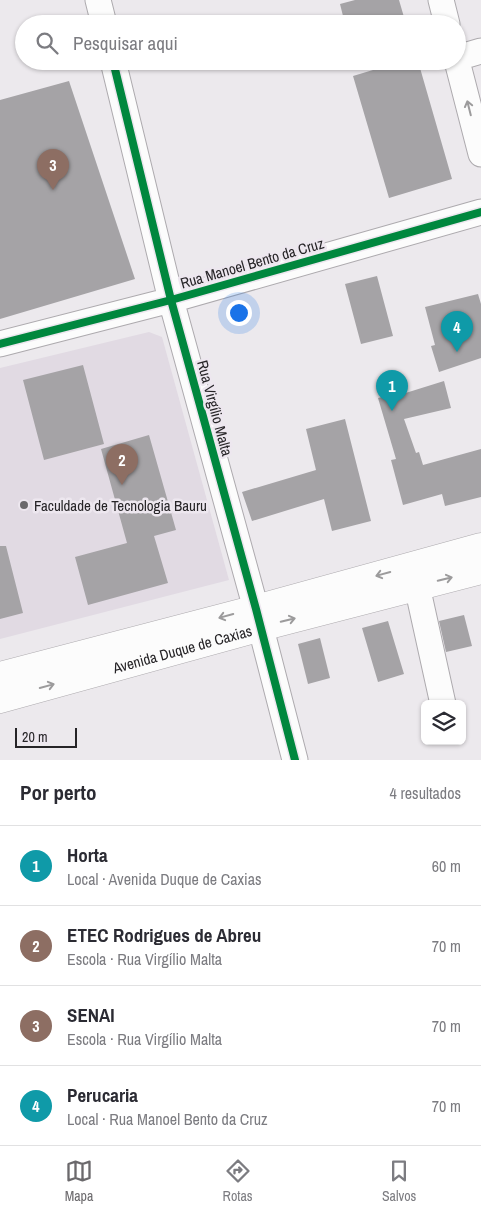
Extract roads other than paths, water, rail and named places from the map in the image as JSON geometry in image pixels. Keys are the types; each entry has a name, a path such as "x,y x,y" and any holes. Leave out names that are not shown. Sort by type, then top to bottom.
{"main road":[{"name":"Avenida Duque de Caxias","path":"0,699 481,547"},
{"name":"Avenida Duque de Caxias","path":"0,676 258,618 417,586 481,570"}],"street":[{"path":"98,0 102,15"},
{"path":"441,0 445,15"},
{"path":"466,56 481,51"},
{"name":"Rua Virgílio Malta","path":"115,70 171,300 295,760"},
{"path":"460,70 481,154"},
{"name":"Rua Manoel Bento da Cruz","path":"0,344 171,300 481,212"},
{"path":"417,586 442,700"}],"place":[{"name":"SENAI","path":"53,190"},
{"name":"Perucaria","path":"457,352"},
{"name":"Horta","path":"392,411"},
{"name":"ETEC Rodrigues de Abreu","path":"122,485"},
{"name":"Faculdade de Tecnologia Bauru","path":"24,505"}]}
